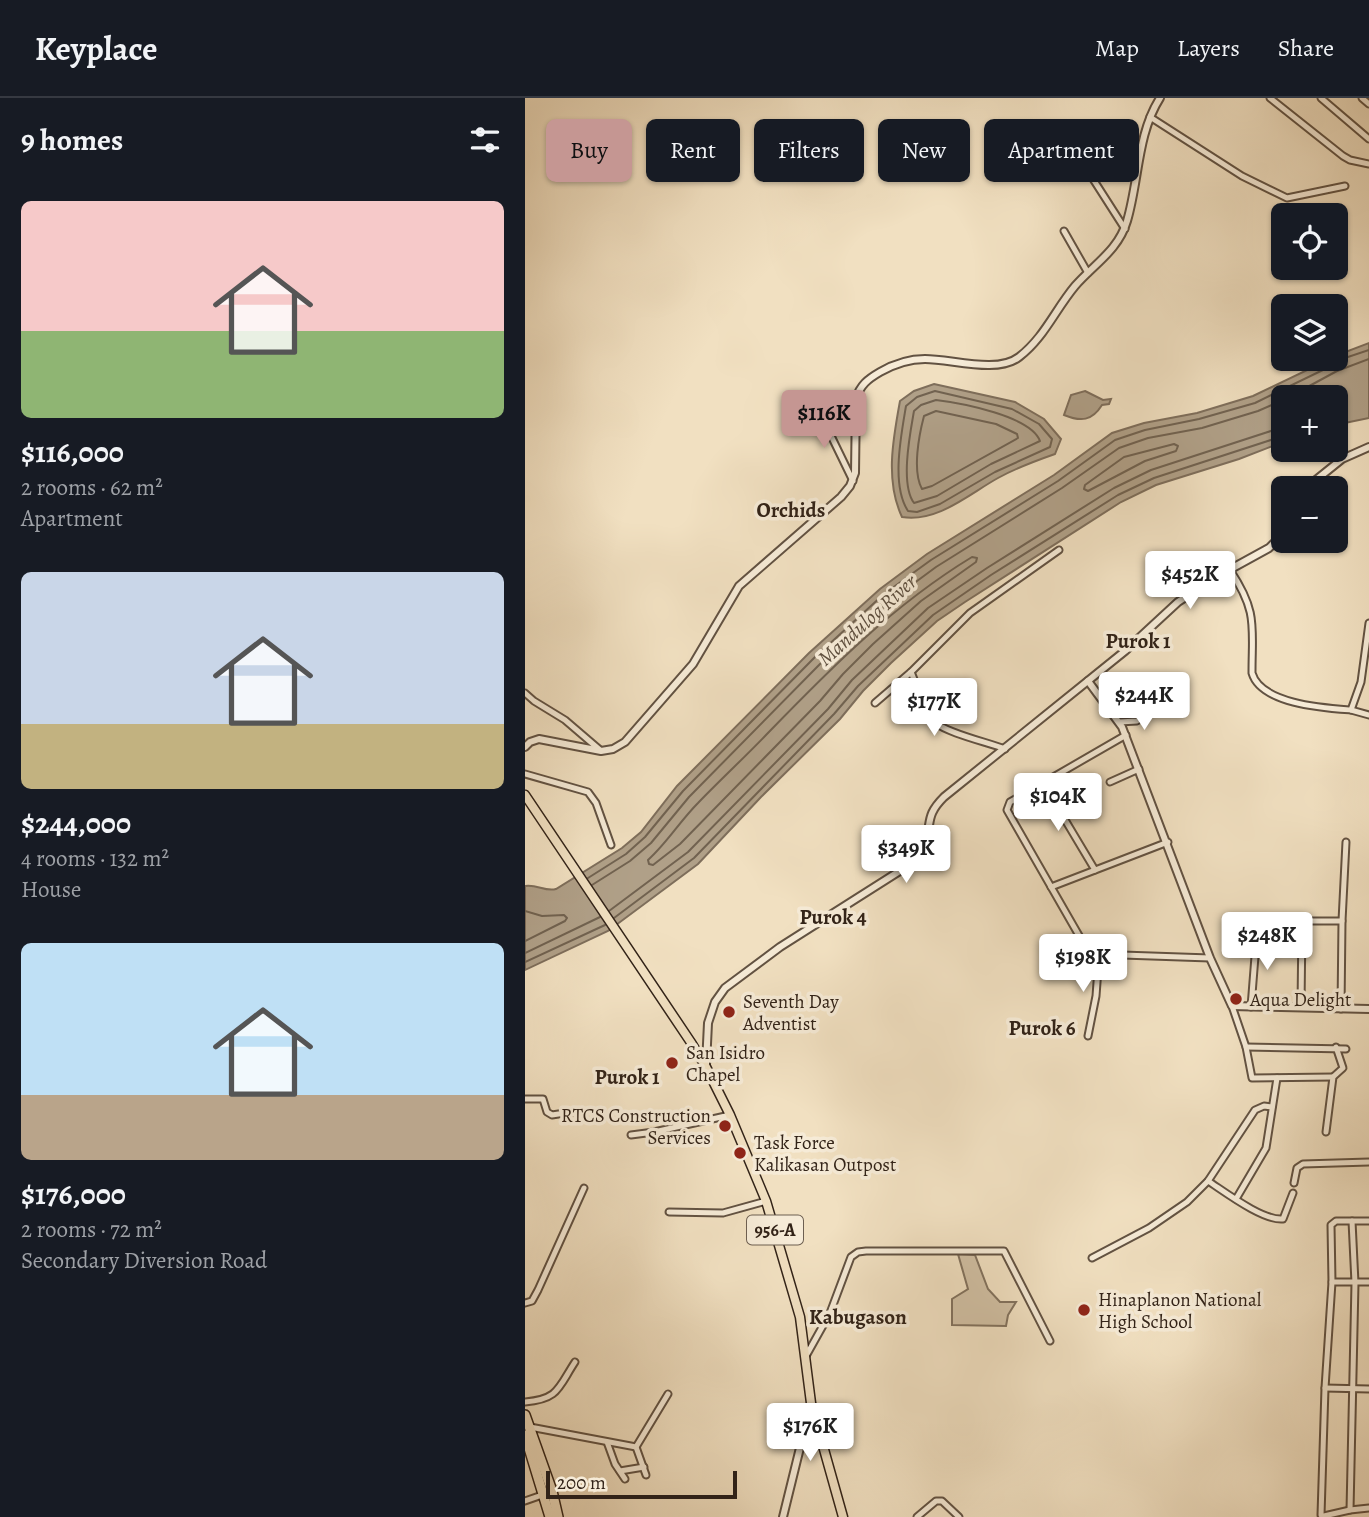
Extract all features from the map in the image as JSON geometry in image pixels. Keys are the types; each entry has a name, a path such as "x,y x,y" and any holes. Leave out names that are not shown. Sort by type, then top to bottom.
{"highway":[{"path":"525,1415 548,1493 558,1517"},
{"path":"548,1493 550,1517"}],"main road":[{"name":"956-A","path":"525,795 706,1067 730,1115 766,1201 795,1298 806,1356 811,1403 843,1517"}],"street":[{"path":"525,747 539,739 601,751 620,746 634,734 693,664 739,586 841,497 853,481 857,450 856,399 865,382 884,369 904,361 923,358 996,366 1010,363 1042,335 1075,286 1116,246 1125,229 1150,117 1160,98"},
{"path":"1270,98 1343,156 1369,164"},
{"path":"1321,98 1369,139"},
{"path":"1362,98 1369,104"},
{"path":"1150,117 1242,176 1287,198 1345,186"},
{"path":"1095,182 1125,229"},
{"path":"1064,230 1088,273"},
{"path":"818,409 853,481"},
{"path":"1320,476 1342,458 1369,447"},
{"path":"706,1067 708,1023 715,1002 725,988 780,947 906,867 924,844 933,808 1088,681 1178,602 1271,546"},
{"path":"875,703 971,613 1059,550"},
{"path":"1230,570 1248,600 1253,615 1252,673 1256,685 1298,703 1369,715"},
{"path":"1351,710 1361,682 1369,622"},
{"path":"911,672 930,716 936,723 1005,749"},
{"path":"1088,681 1126,735 1210,957 1232,1006 1246,1047 1252,1078 1333,1077"},
{"path":"525,693 565,720 601,751"},
{"path":"1119,722 1137,721 1155,705"},
{"path":"1126,735 1010,802 1007,807 1085,946 1093,954 1210,957"},
{"path":"1110,782 1139,769"},
{"path":"525,774 584,790 594,799 611,845"},
{"path":"1043,783 1095,870"},
{"path":"1062,814 1080,806"},
{"path":"1051,887 1168,842"},
{"path":"1341,1009 1346,842"},
{"path":"1251,1007 1257,930 1260,926 1267,923 1342,920"},
{"path":"1300,1007 1301,922"},
{"path":"1088,1037 1096,996 1099,955"},
{"path":"1232,1006 1369,1009"},
{"path":"1246,1047 1346,1049"},
{"path":"1326,1132 1333,1077 1343,1068 1336,1047"},
{"path":"1236,1199 1263,1156 1268,1141 1277,1078"},
{"path":"525,1099 543,1099 547,1112 552,1115 578,1111"},
{"path":"1092,1258 1167,1218 1187,1202 1208,1181 1255,1110 1264,1106 1272,1107"},
{"path":"631,1135 730,1115"},
{"path":"1294,1184 1297,1168 1303,1164 1369,1162"},
{"path":"1208,1181 1271,1218 1280,1220 1286,1216 1293,1193"},
{"path":"525,1303 529,1304 538,1290 584,1188"},
{"path":"669,1212 723,1213 766,1201"},
{"path":"1369,1221 1336,1221 1331,1225 1332,1282 1321,1515 1369,1508"},
{"path":"1350,1510 1355,1283 1352,1221"},
{"path":"806,1356 836,1300 851,1257 866,1251 1004,1251 1050,1341"},
{"path":"1332,1282 1369,1282"},
{"path":"525,1402 540,1401 554,1394 575,1362"},
{"path":"1325,1388 1369,1389"},
{"path":"636,1447 668,1394"},
{"name":"956-A","path":"783,1517 811,1403"},
{"path":"528,1431 636,1447"},
{"path":"607,1442 625,1479"},
{"path":"636,1447 646,1475"},
{"path":"620,1471 643,1467"},
{"path":"525,1501 548,1493"},
{"path":"917,1517 936,1501 942,1501 959,1517"}],"shaded area":[{"path":"958,1254 975,1255 988,1289 1000,1302 1016,1302 1008,1315 1006,1326 952,1325 952,1299 968,1289"}],"water":[{"path":"1369,343 1369,418 1348,422 1348,385 1276,385 1305,371 1348,371 1348,351"},
{"path":"934,384 1015,402 1044,419 1061,439 1055,454 1005,474 940,512 915,518 902,517 892,474 893,445 900,401 914,391"},
{"name":"Mandulog River","path":"1271,387 1271,447 1156,485 1121,502 937,621 863,691 840,719 698,864 608,931 525,970 525,886 556,889 622,848 641,832 677,786 809,653 880,589 927,554 1054,475 1112,433 1144,423 1197,413 1253,396"},
{"path":"1085,391 1103,400 1111,399 1109,404 1102,405 1086,419 1064,415 1071,395"}],"place":[{"name":"Aqua Delight","path":"1236,999"},
{"name":"Seventh Day Adventist","path":"729,1012"},
{"name":"San Isidro Chapel","path":"672,1063"},
{"name":"RTCS Construction Services","path":"725,1126"},
{"name":"Task Force Kalikasan Outpost","path":"740,1153"},
{"name":"Hinaplanon National High School","path":"1084,1310"}],"district":[{"name":"Orchids","path":"791,510"},
{"name":"Purok 1","path":"1138,641"},
{"name":"Purok 4","path":"833,917"},
{"name":"Purok 6","path":"1042,1028"},
{"name":"Purok 1","path":"627,1077"},
{"name":"Kabugason","path":"858,1317"}]}
